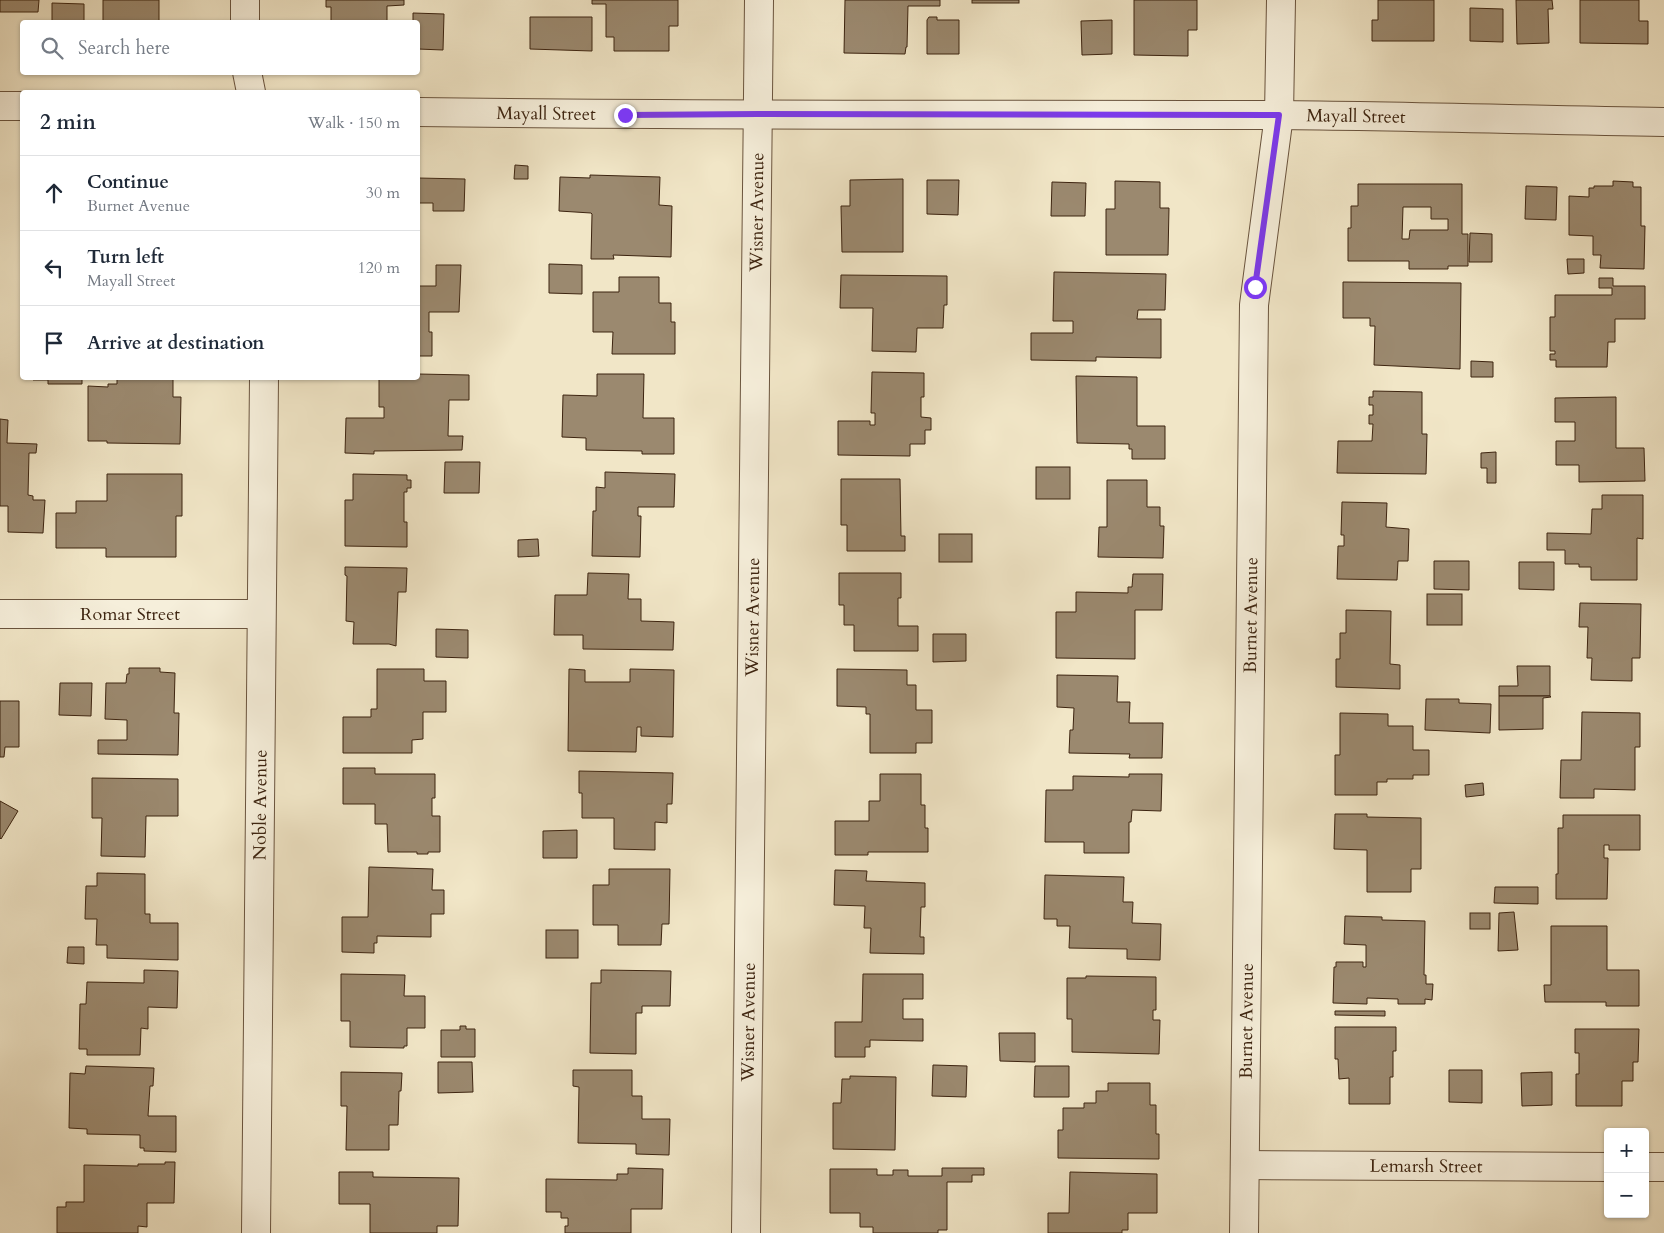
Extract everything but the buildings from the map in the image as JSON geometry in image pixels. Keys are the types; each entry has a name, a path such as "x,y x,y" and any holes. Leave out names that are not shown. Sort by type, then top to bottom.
{"street":[{"path":"245,0 245,20"},
{"name":"Wisner Avenue","path":"746,1233 759,0"},
{"name":"Burnet Avenue","path":"1244,1233 1254,305 1279,115 1280,0"},
{"path":"248,75 251,90"},
{"path":"0,106 20,106"},
{"name":"Mayall Street","path":"420,112 625,115 1279,115 1664,122"},
{"name":"Noble Avenue","path":"256,1233 260,614 264,380"},
{"name":"Romar Street","path":"0,614 260,614"},
{"name":"Lemarsh Street","path":"1245,1165 1604,1167"},
{"path":"1649,1167 1664,1168"}],"route":[{"path":"625,115 1279,115 1255,287"}]}
